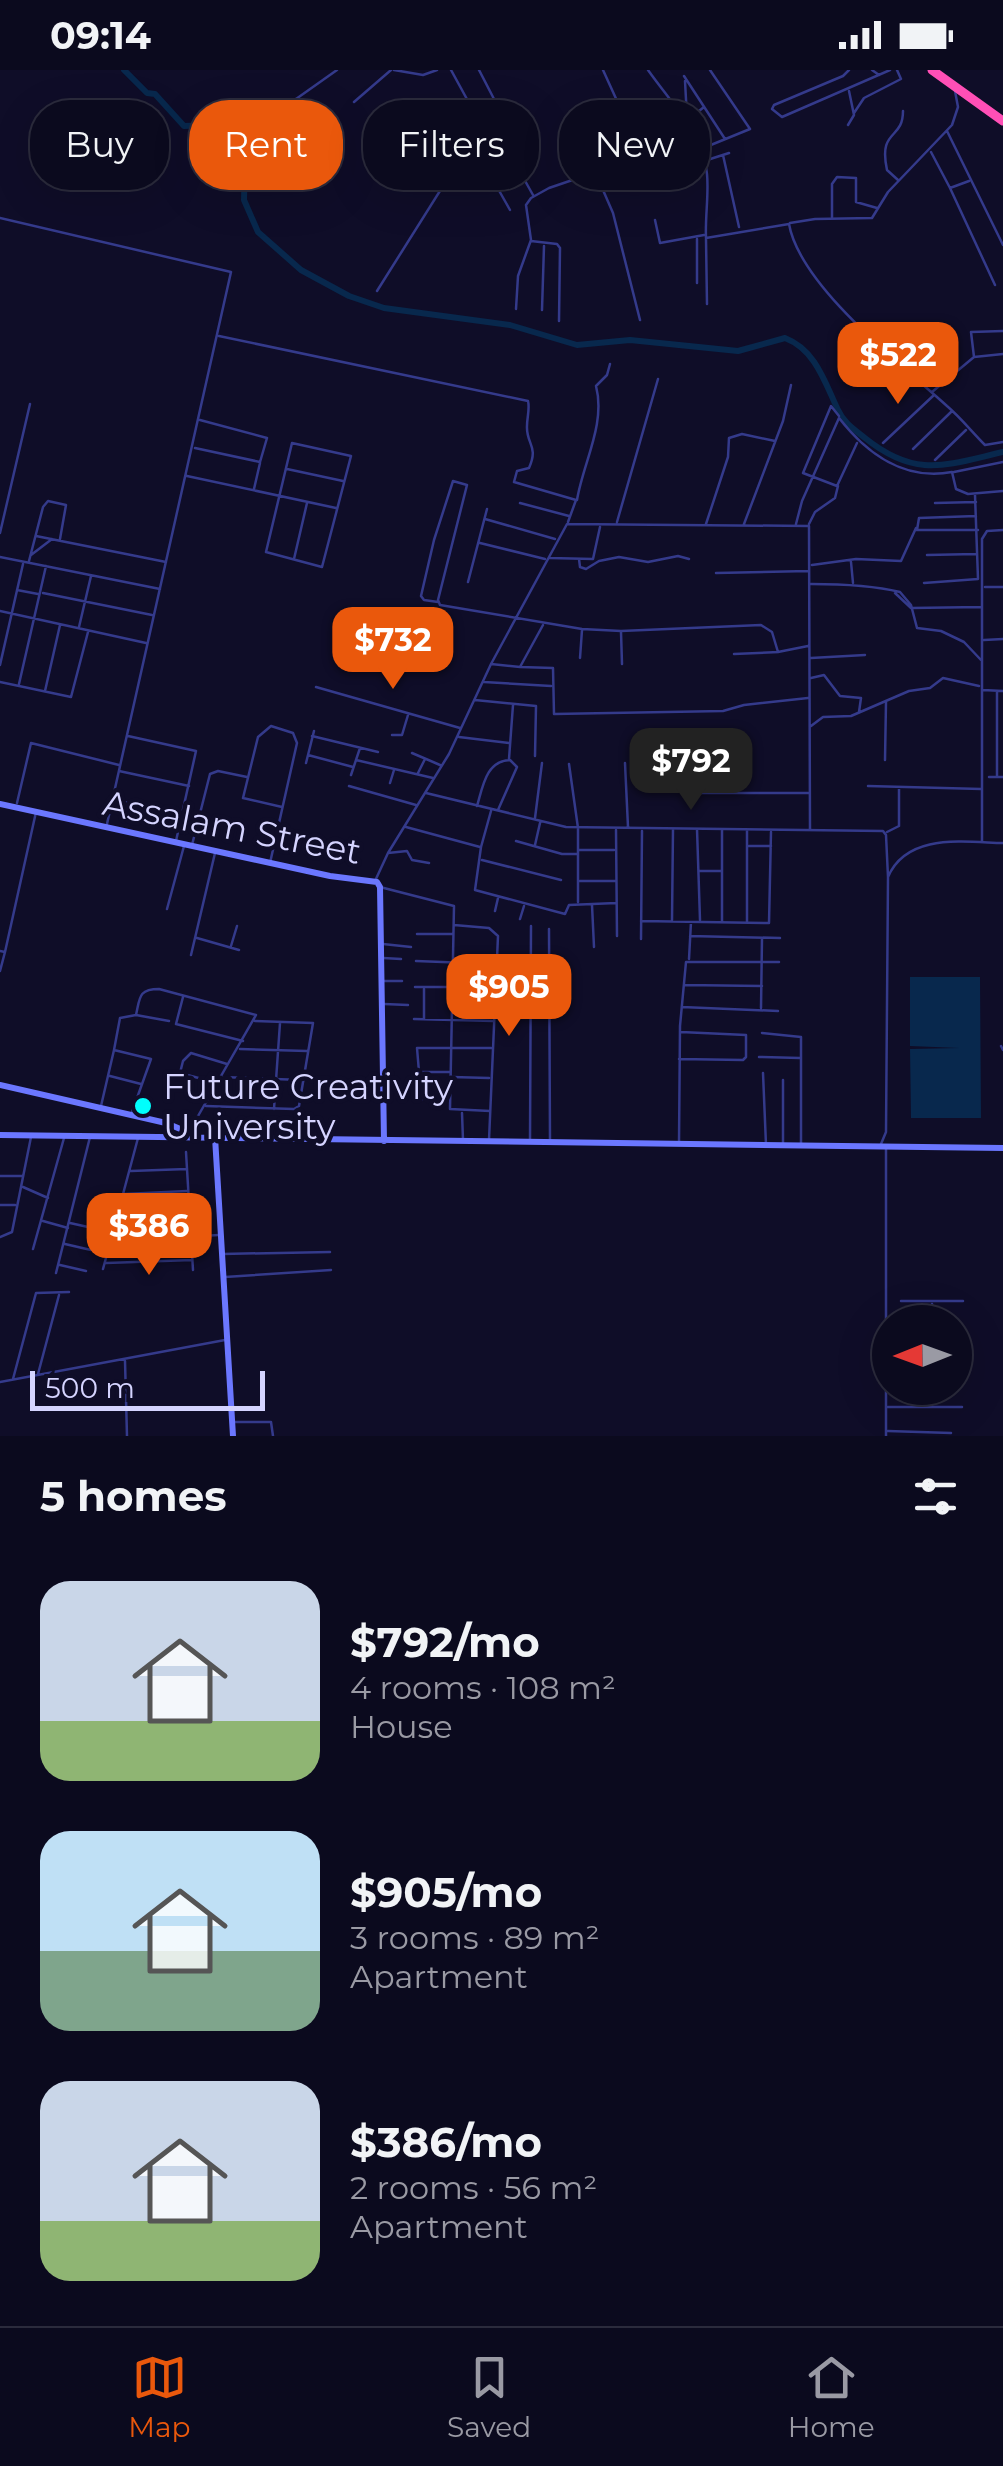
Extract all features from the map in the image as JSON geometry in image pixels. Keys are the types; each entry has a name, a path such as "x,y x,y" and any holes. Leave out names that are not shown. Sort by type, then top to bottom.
{"highway":[{"path":"932,70 1003,118"},
{"path":"940,70 1003,118"}],"main road":[{"name":"Assalam Street","path":"0,804 378,884 384,1140"},
{"path":"0,1085 131,1114 199,1137"},
{"path":"0,1135 1003,1148"},
{"path":"215,1137 233,1436"}],"street":[{"path":"294,100 336,70"},
{"path":"354,102 393,70 424,75 438,70"},
{"path":"450,70 467,100"},
{"path":"479,70 494,100"},
{"path":"603,70 616,100"},
{"path":"648,70 671,100"},
{"path":"710,70 750,130 710,146"},
{"path":"849,70 774,105 772,110 782,117 890,70"},
{"path":"872,70 880,76"},
{"path":"848,125 864,98 900,79 896,70"},
{"path":"683,73 699,100"},
{"path":"683,73 688,100"},
{"path":"820,86 824,99"},
{"path":"655,220 660,243 832,219 869,220 947,130 957,112 954,86"},
{"path":"849,90 854,114"},
{"path":"899,181 887,170 884,148 888,138 902,125 903,111"},
{"path":"710,117 726,140"},
{"path":"947,130 1003,245"},
{"path":"929,149 996,285"},
{"path":"710,159 730,154"},
{"path":"723,156 739,227"},
{"path":"832,219 832,184 837,177 856,178 856,202 878,209"},
{"path":"950,188 970,180"},
{"path":"516,308 518,276 531,240 526,206 534,196 559,186"},
{"path":"377,290 438,190"},
{"path":"499,190 510,210"},
{"path":"531,190 534,196"},
{"path":"603,190 640,320"},
{"path":"707,190 707,304"},
{"path":"0,218 231,272 106,828"},
{"path":"789,224 796,244 838,304 988,446 1003,442"},
{"path":"697,237 698,284"},
{"path":"531,240 533,244 558,244 560,248 559,321"},
{"path":"542,310 544,244"},
{"path":"698,248 706,247"},
{"path":"974,357 971,332 1003,330"},
{"path":"217,336 528,401 526,432 533,444 533,458 529,468 517,470 514,482 577,501"},
{"path":"882,443 974,357 1003,354"},
{"path":"490,1111 450,1109 453,906 378,884 388,853 442,766 567,524 577,501 596,425 596,386 607,375 610,364"},
{"path":"617,524 658,380"},
{"path":"743,525 775,441 790,384"},
{"path":"0,533 30,404"},
{"path":"838,486 802,472 831,406 857,442 913,472 928,475 1003,462"},
{"path":"913,449 952,410"},
{"path":"796,525 839,418"},
{"path":"198,420 266,436 254,490"},
{"path":"936,460 968,428"},
{"path":"705,525 728,457 729,438 742,434 775,441"},
{"path":"294,442 348,454 350,458 323,566 266,552 286,469 294,442"},
{"path":"810,830 808,525 816,511 836,498 857,442"},
{"path":"192,448 260,462"},
{"path":"286,469 343,482"},
{"path":"952,472 958,492 1003,491"},
{"path":"186,475 336,508"},
{"path":"438,602 467,485 453,480 434,540 424,600 544,624 621,631 761,625 770,630 775,649 780,652"},
{"path":"924,582 976,581 975,494"},
{"path":"294,560 308,502"},
{"path":"935,504 978,502"},
{"path":"520,503 570,516"},
{"path":"0,665 17,590 44,504 64,504 60,540"},
{"path":"468,582 487,509"},
{"path":"716,573 810,568 851,560 903,560 918,518 978,516"},
{"path":"484,519 558,540"},
{"path":"567,524 808,525"},
{"path":"478,543 548,558 594,559 601,524"},
{"path":"917,528 978,530"},
{"path":"982,843 982,536 987,530 1003,530"},
{"path":"36,536 166,562"},
{"path":"30,556 52,539"},
{"path":"927,555 978,554"},
{"path":"0,556 160,589"},
{"path":"579,560 580,567 586,569 599,561 619,557 642,562 678,556 689,559"},
{"path":"851,560 853,583"},
{"path":"19,686 46,566"},
{"path":"78,628 91,575"},
{"path":"810,584 853,583 903,594 917,628 942,631 964,642 981,660"},
{"path":"982,587 1003,587"},
{"path":"17,590 154,615"},
{"path":"912,609 982,608"},
{"path":"0,611 147,643"},
{"path":"45,692 60,624"},
{"path":"520,667 544,624"},
{"path":"580,658 582,628"},
{"path":"0,682 72,696 89,631"},
{"path":"621,631 622,664"},
{"path":"983,640 1003,639"},
{"path":"734,654 809,646"},
{"path":"809,658 865,655"},
{"path":"492,664 553,668 554,714 726,711 744,705 809,698"},
{"path":"810,678 824,675 840,696 860,698 860,712"},
{"path":"809,727 823,717 860,712 909,691 930,688 942,678 1000,691 1000,777 988,778"},
{"path":"484,682 552,686"},
{"path":"316,686 462,729"},
{"path":"475,700 537,706 535,756"},
{"path":"885,760 886,702"},
{"path":"498,811 517,767 509,760 513,704"},
{"path":"392,735 401,736 408,714"},
{"path":"270,864 296,748 294,733 273,726 258,737 244,800 282,807"},
{"path":"306,763 313,733 378,752"},
{"path":"127,736 194,750 184,845"},
{"path":"457,737 509,743"},
{"path":"16,808 31,744 190,786"},
{"path":"350,775 360,748"},
{"path":"412,753 442,766"},
{"path":"308,755 354,767"},
{"path":"418,774 425,759"},
{"path":"356,760 435,778"},
{"path":"477,806 492,766 509,760"},
{"path":"625,762 628,829"},
{"path":"535,820 542,763"},
{"path":"568,764 578,828 578,904"},
{"path":"390,783 394,768"},
{"path":"168,908 184,845 209,776 218,771 247,777"},
{"path":"349,786 418,806"},
{"path":"868,786 982,789"},
{"path":"426,793 578,828 885,832 899,826 899,786"},
{"path":"700,793 809,793"},
{"path":"112,800 144,806"},
{"path":"492,809 475,890 566,914 568,905 616,903"},
{"path":"0,971 36,812"},
{"path":"534,846 541,821"},
{"path":"404,827 481,847"},
{"path":"616,828 616,936"},
{"path":"642,829 642,939"},
{"path":"672,922 673,829"},
{"path":"697,830 700,922"},
{"path":"722,830 722,922"},
{"path":"747,923 748,830"},
{"path":"642,921 769,921 771,830"},
{"path":"885,832 886,1132 881,1147 887,1305"},
{"path":"516,841 562,854 616,850"},
{"path":"888,877 899,858 915,848 1003,843"},
{"path":"747,846 770,846"},
{"path":"388,853 407,851 412,860 429,863"},
{"path":"192,955 215,852"},
{"path":"480,860 561,880"},
{"path":"698,871 722,871"},
{"path":"579,881 616,881"},
{"path":"495,911 498,896"},
{"path":"592,903 594,947"},
{"path":"520,919 525,904"},
{"path":"679,1145 681,1008 691,922"},
{"path":"453,925 496,932 488,1142"},
{"path":"230,947 237,926"},
{"path":"530,1142 531,926"},
{"path":"550,928 550,1141"},
{"path":"417,934 453,934"},
{"path":"690,936 780,938"},
{"path":"196,937 238,950"},
{"path":"761,1010 762,938"},
{"path":"381,944 410,947"},
{"path":"382,958 401,959"},
{"path":"689,960 779,962"},
{"path":"416,962 496,964"},
{"path":"382,981 402,982"},
{"path":"683,985 762,986"},
{"path":"415,987 495,993"},
{"path":"424,987 424,1019"},
{"path":"136,1015 142,991 159,989 254,1014 254,1021 189,1132"},
{"path":"184,996 176,1024 242,1041"},
{"path":"382,1004 408,1005"},
{"path":"681,1008 778,1011"},
{"path":"100,1108 120,1018 136,1015 169,1022"},
{"path":"414,1019 494,1021"},
{"path":"204,1106 298,1107 312,1022 254,1021"},
{"path":"274,1109 280,1021"},
{"path":"679,1059 745,1060 747,1036 680,1032"},
{"path":"762,1033 800,1035 801,1146"},
{"path":"238,1048 308,1051"},
{"path":"491,1078 419,1072 416,1049 492,1048"},
{"path":"114,1050 150,1059 131,1114"},
{"path":"218,1083 180,1073 183,1060 191,1053 229,1064"},
{"path":"759,1057 801,1058"},
{"path":"763,1073 766,1146"},
{"path":"108,1076 142,1084"},
{"path":"221,1077 304,1080"},
{"path":"782,1146 784,1080"},
{"path":"417,1099 450,1099"},
{"path":"462,1110 463,1142"},
{"path":"0,1237 11,1234 32,1136"},
{"path":"33,1249 64,1136"},
{"path":"56,1273 90,1136"},
{"path":"139,1137 104,1266 192,1260"},
{"path":"186,1152 193,1270"},
{"path":"130,1172 187,1168"},
{"path":"0,1176 24,1176"},
{"path":"22,1186 48,1198"},
{"path":"124,1194 188,1190"},
{"path":"0,1205 17,1205"},
{"path":"117,1218 189,1213"},
{"path":"41,1220 68,1228"},
{"path":"69,1222 97,1230"},
{"path":"111,1241 221,1235"},
{"path":"64,1243 91,1250"},
{"path":"222,1254 330,1252"},
{"path":"59,1264 86,1271"},
{"path":"224,1276 332,1270"},
{"path":"38,1376 60,1292"},
{"path":"13,1380 36,1294 69,1292"},
{"path":"901,1300 963,1301"},
{"path":"0,1382 228,1339"},
{"path":"124,1360 127,1436"},
{"path":"951,1433 886,1434 886,1407 962,1407"},
{"path":"232,1422 272,1422 273,1436"}],"water":[{"path":"910,977 980,977 981,1118 911,1118 910,1049 959,1048 910,1046"}],"waterway":[{"path":"124,70 147,93 155,94 184,126 212,125 224,128 236,139 245,162 244,200 258,232 301,270 349,296 384,308 510,325 577,345 630,340 738,351 785,338 812,359 846,422 883,451 916,464 932,465 1003,452"}],"place":[{"name":"Future Creativity University","path":"143,1106"}]}
